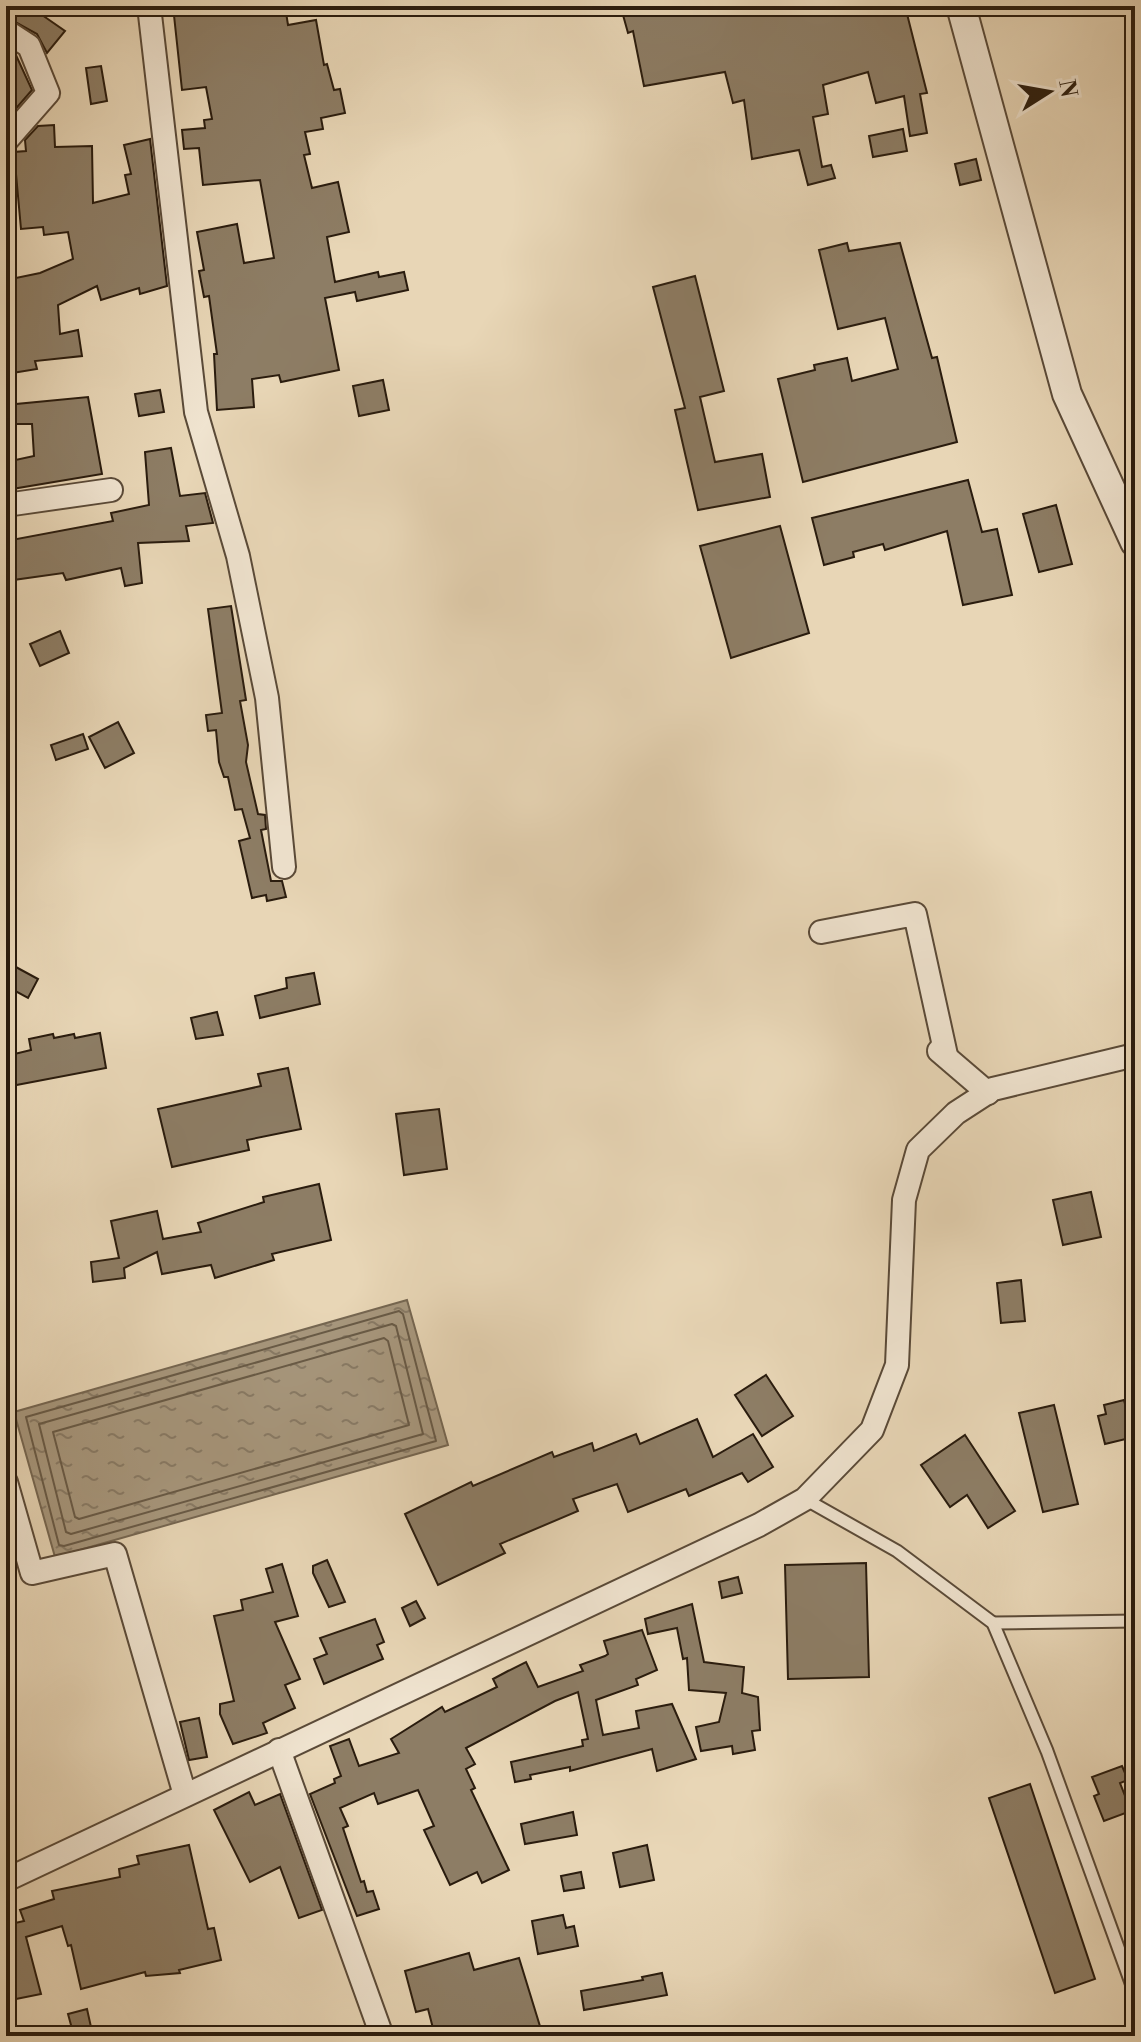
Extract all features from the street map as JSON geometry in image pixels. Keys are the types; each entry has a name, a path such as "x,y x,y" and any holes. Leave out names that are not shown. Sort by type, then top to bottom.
{"street":[{"path":"149,6 196,412 238,556 267,698 284,867"},
{"path":"961,6 1067,394 1135,542"},
{"path":"6,31 29,46 48,93 6,141"},
{"path":"6,505 111,490"},
{"path":"821,932 915,914 942,1053 988,1093"},
{"path":"6,1880 759,1525 805,1499 872,1430 897,1365 904,1200 918,1150 956,1113 988,1093 1135,1055"},
{"path":"6,1482 32,1573 115,1554 185,1795"},
{"path":"279,1750 382,2036"}],"lane":[{"path":"805,1499 897,1551 993,1623 1047,1751 1135,1994"},
{"path":"993,1623 1135,1621"}],"water":[{"path":"407,1300 448,1445 55,1557 14,1412"}],"building":[{"path":"6,6 19,6 29,12 32,8 65,31 47,53 37,34 6,17"},
{"path":"173,6 285,6 288,25 316,20 324,65 327,64 334,90 340,89 345,113 321,118 323,129 305,132 310,154 304,155 312,188 338,182 349,232 327,237 335,282 378,272 379,277 404,272 408,290 357,301 355,292 325,298 339,370 281,382 279,375 252,379 254,407 217,410 214,354 217,354 209,296 204,297 199,271 204,270 197,232 237,224 244,263 274,258 260,180 203,185 199,148 184,149 182,130 205,128 204,120 212,119 206,87 182,90"},
{"path":"654,6 905,6 927,93 920,94 927,133 910,136 904,96 876,103 868,72 823,85 828,114 813,117 822,167 831,165 835,178 808,185 799,150 752,159 744,100 733,103 725,72 644,86 633,31 628,33 623,15"},
{"path":"15,53 32,90 6,120 6,65"},
{"path":"101,66 107,101 91,104 86,68"},
{"path":"54,125 55,147 92,146 93,203 129,194 125,175 131,174 124,145 150,139 167,286 140,294 139,288 101,300 97,286 58,305 60,334 78,330 82,356 35,361 37,369 6,374 6,280 40,273 73,259 68,232 44,235 43,227 21,229 14,152 26,151 25,140 38,126"},
{"path":"903,129 907,151 873,157 869,136"},
{"path":"976,159 981,180 960,185 955,164"},
{"path":"847,243 849,251 900,243 932,358 937,357 957,442 803,482 778,379 815,370 814,365 847,358 852,381 898,369 885,318 838,329 819,250"},
{"path":"695,276 724,391 700,397 715,462 762,454 770,497 698,510 675,410 685,408 653,287"},
{"path":"383,380 389,410 359,416 353,386"},
{"path":"160,390 164,412 139,416 135,394"},
{"path":"88,397 102,474 6,490 6,462 34,456 32,424 6,424 6,405"},
{"path":"171,448 180,496 205,493 213,523 186,526 189,541 138,543 142,583 125,586 121,568 66,580 63,573 6,581 6,541 113,521 111,513 149,505 145,452"},
{"path":"968,480 982,532 997,529 1012,595 963,605 947,531 885,550 883,544 853,552 854,557 824,565 812,518"},
{"path":"1056,505 1072,564 1039,572 1023,514"},
{"path":"780,526 809,633 731,658 700,546"},
{"path":"231,606 246,700 240,701 248,745 246,762 258,814 265,815 266,829 261,830 271,881 282,881 286,897 267,901 266,895 252,898 239,841 250,838 242,809 235,810 228,777 224,777 219,762 216,730 208,731 206,715 222,713 208,609"},
{"path":"60,631 69,653 40,666 30,644"},
{"path":"118,722 134,753 105,768 89,737"},
{"path":"83,734 88,749 56,760 51,745"},
{"path":"14,966 38,979 28,998 6,986"},
{"path":"314,973 320,1004 260,1018 255,996 287,988 286,978"},
{"path":"217,1012 223,1035 196,1039 191,1018"},
{"path":"100,1033 106,1068 6,1087 6,1056 31,1050 29,1039 53,1034 54,1038 74,1034 75,1038"},
{"path":"288,1068 301,1129 247,1140 249,1150 172,1167 158,1109 261,1086 258,1074"},
{"path":"439,1109 447,1169 404,1175 396,1114"},
{"path":"319,1184 331,1240 272,1254 274,1260 215,1278 211,1265 162,1274 157,1252 124,1268 125,1278 93,1282 91,1262 119,1258 111,1221 157,1211 163,1239 201,1232 198,1223 264,1202 263,1197"},
{"path":"1091,1192 1101,1237 1063,1245 1053,1200"},
{"path":"1021,1280 1025,1321 1001,1323 997,1283"},
{"path":"766,1375 793,1416 762,1436 735,1395"},
{"path":"1124,1400 1126,1408 1133,1407 1134,1437 1105,1444 1098,1416 1106,1414 1104,1405"},
{"path":"1054,1405 1078,1504 1043,1512 1019,1413"},
{"path":"697,1419 713,1457 753,1434 773,1467 748,1482 742,1473 689,1496 686,1489 628,1512 617,1484 573,1499 578,1511 500,1544 505,1553 438,1585 405,1514 471,1482 473,1486 552,1452 554,1457 592,1443 594,1451 636,1434 640,1444"},
{"path":"965,1435 1015,1511 988,1528 967,1495 950,1507 921,1465"},
{"path":"327,1560 345,1602 329,1607 313,1573 313,1566"},
{"path":"866,1563 869,1677 788,1679 785,1565"},
{"path":"282,1564 298,1616 275,1622 300,1679 285,1685 295,1708 263,1723 267,1733 233,1744 220,1714 220,1704 234,1701 214,1616 243,1610 241,1600 273,1592 266,1569"},
{"path":"738,1577 742,1593 722,1598 719,1582"},
{"path":"416,1601 425,1618 410,1626 402,1608"},
{"path":"692,1604 704,1662 744,1667 742,1693 758,1697 760,1730 752,1731 755,1750 733,1754 732,1746 701,1751 696,1727 719,1722 726,1693 689,1690 687,1658 683,1659 677,1628 648,1634 645,1619"},
{"path":"375,1619 384,1642 377,1645 383,1659 324,1684 314,1659 327,1654 320,1638"},
{"path":"642,1630 657,1670 636,1679 638,1685 596,1700 603,1735 639,1728 636,1711 672,1704 696,1759 657,1771 652,1749 570,1771 570,1767 530,1775 531,1779 515,1782 511,1762 583,1746 582,1740 588,1739 578,1692 555,1701 466,1748 475,1764 466,1769 475,1788 471,1790 509,1870 482,1883 477,1872 450,1885 424,1830 434,1826 418,1790 378,1804 374,1793 340,1808 348,1826 343,1828 361,1882 364,1881 367,1892 373,1891 379,1909 357,1916 310,1794 335,1783 334,1779 341,1776 330,1746 349,1739 359,1766 399,1753 391,1739 442,1707 445,1712 497,1687 493,1679 508,1671 526,1662 538,1687 583,1671 580,1665 608,1654 604,1641"},
{"path":"199,1718 207,1757 189,1760 180,1722"},
{"path":"1122,1766 1128,1780 1120,1783 1131,1811 1104,1821 1094,1796 1099,1794 1092,1777"},
{"path":"1030,1784 1095,1979 1055,1993 989,1798"},
{"path":"249,1792 255,1805 280,1794 322,1910 299,1918 280,1867 250,1882 214,1810"},
{"path":"573,1812 577,1835 525,1844 521,1824"},
{"path":"189,1845 208,1929 214,1928 221,1960 179,1970 180,1973 146,1976 145,1972 81,1989 71,1945 68,1946 62,1926 26,1937 41,1994 6,2001 6,1925 24,1921 20,1910 54,1899 52,1891 120,1877 119,1869 139,1864 137,1856"},
{"path":"647,1845 654,1880 620,1887 613,1853"},
{"path":"581,1872 584,1888 564,1891 561,1876"},
{"path":"563,1915 566,1928 574,1926 578,1946 538,1954 532,1921"},
{"path":"469,1953 474,1970 519,1958 543,2036 435,2036 428,2009 416,2012 405,1971"},
{"path":"662,1973 667,1995 584,2010 581,1991 643,1980 642,1977"},
{"path":"87,2009 93,2036 74,2036 68,2014"}]}
